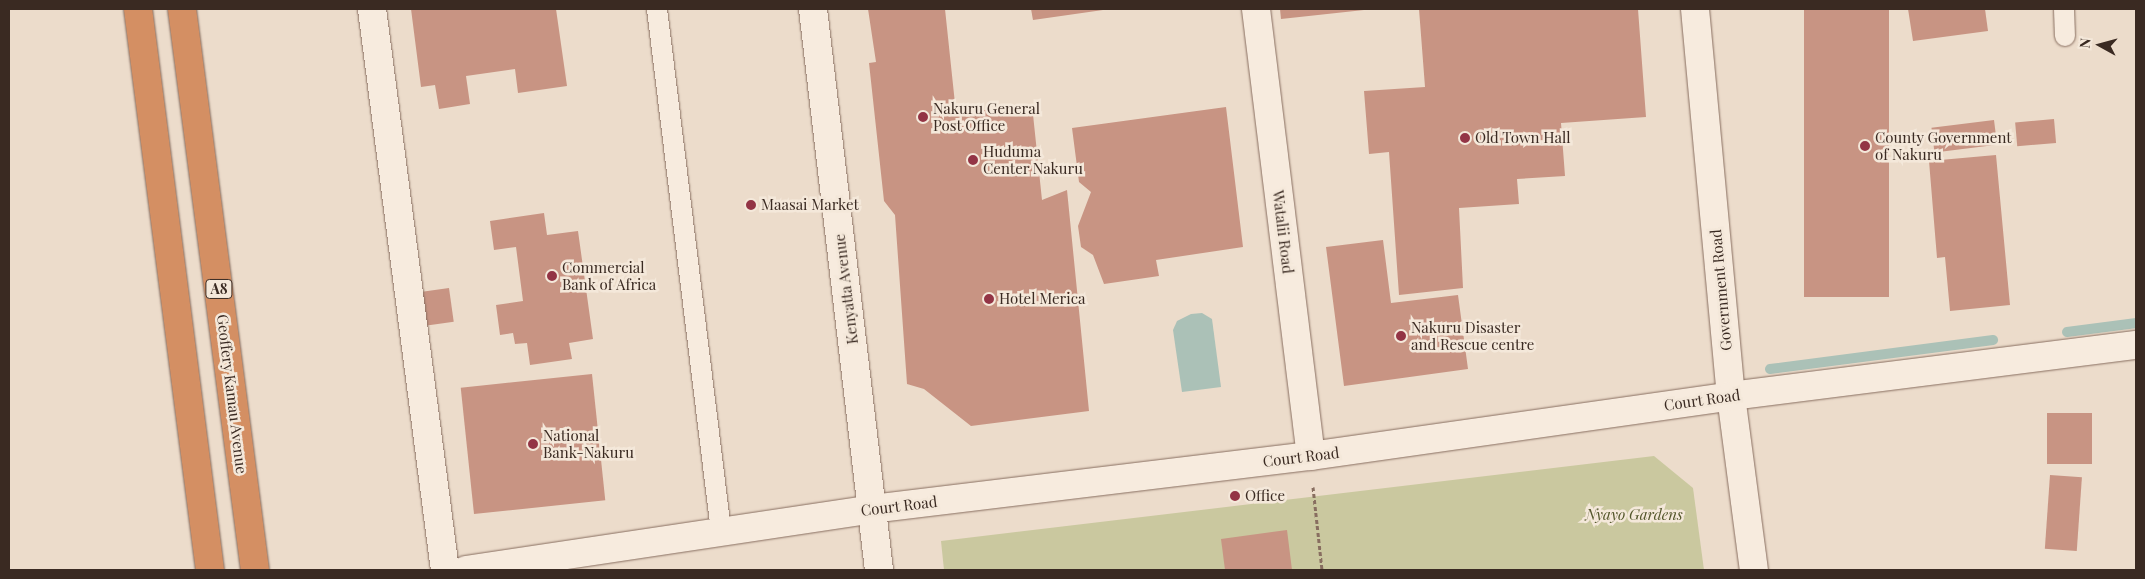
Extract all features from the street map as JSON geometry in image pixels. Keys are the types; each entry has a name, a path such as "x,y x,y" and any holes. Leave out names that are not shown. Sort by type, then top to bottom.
{"highway":[{"path":"138,9 210,570"},
{"name":"Geoffery Kamau Avenue","path":"182,9 255,570"}],"street":[{"path":"372,9 445,570"},
{"name":"Kenyatta Avenue","path":"813,9 879,570"},
{"name":"Watalii Road","path":"1256,9 1311,456"},
{"name":"Government Road","path":"1695,9 1731,396 1754,570"},
{"name":"Court Road","path":"466,570 556,563 721,531 872,509 1311,456 1731,396 2136,345"}],"lane":[{"path":"657,9 721,531"},
{"path":"2064,9 2066,36"}],"path":[{"path":"1311,456 1322,570"}],"green space":[{"name":"Nyayo Gardens","path":"1654,456 1693,488 1704,570 944,570 941,541"}],"shaded area":[{"path":"1202,313 1212,319 1221,387 1182,392 1173,330 1177,321 1191,314"}],"building":[{"path":"411,9 556,9 567,86 518,93 515,69 466,76 470,104 439,109 435,85 421,87"},
{"name":"Hotel Merica","path":"868,9 945,9 956,113 1032,105 1042,200 1067,190 1089,411 971,426 924,389 907,384 895,215 884,201 869,63 876,62"},
{"path":"1031,9 1103,9 1103,10 1033,20"},
{"path":"1280,9 1364,9 1364,10 1281,19"},
{"name":"Old Town Hall","path":"1419,9 1638,9 1646,117 1561,123 1565,176 1517,179 1519,204 1459,208 1463,288 1399,295 1389,152 1369,154 1364,91 1425,87"},
{"name":"County Government of Nakuru","path":"1804,9 1889,9 1889,297 1804,297"},
{"path":"1908,9 1985,9 1988,31 1913,41"},
{"path":"1226,107 1243,247 1156,260 1159,276 1104,284 1093,255 1081,247 1078,226 1091,192 1079,182 1072,128"},
{"path":"2054,119 2056,143 2017,146 2015,122"},
{"path":"1994,120 1997,145 1935,152 1931,128"},
{"path":"1996,155 2010,305 1950,311 1945,257 1937,258 1929,161"},
{"name":"Commercial Bank of Africa","path":"544,213 547,235 578,231 593,339 569,343 572,359 530,365 527,343 515,344 513,333 500,335 496,305 523,301 516,247 494,250 490,221"},
{"name":"Nakuru Disaster and Rescue centre","path":"1383,240 1391,303 1458,295 1468,369 1344,386 1326,247"},
{"path":"449,288 454,322 427,325 422,292"},
{"name":"National Bank-Nakuru","path":"592,374 605,500 474,514 461,388"},
{"path":"2047,413 2092,413 2092,464 2047,464"},
{"path":"2050,475 2082,477 2077,551 2045,549"},
{"path":"1287,530 1292,570 1225,570 1221,539"}],"waterway":[{"path":"2067,332 2136,323"},
{"path":"1770,369 1993,340"}],"place":[{"name":"Nakuru General Post Office","path":"923,117"},
{"name":"Old Town Hall","path":"1465,138"},
{"name":"County Government of Nakuru","path":"1865,146"},
{"name":"Huduma Center Nakuru","path":"973,160"},
{"name":"Maasai Market","path":"751,205"},
{"name":"Commercial Bank of Africa","path":"552,276"},
{"name":"Hotel Merica","path":"989,299"},
{"name":"Nakuru Disaster and Rescue centre","path":"1401,336"},
{"name":"National Bank-Nakuru","path":"533,444"},
{"name":"Office","path":"1235,496"}]}
